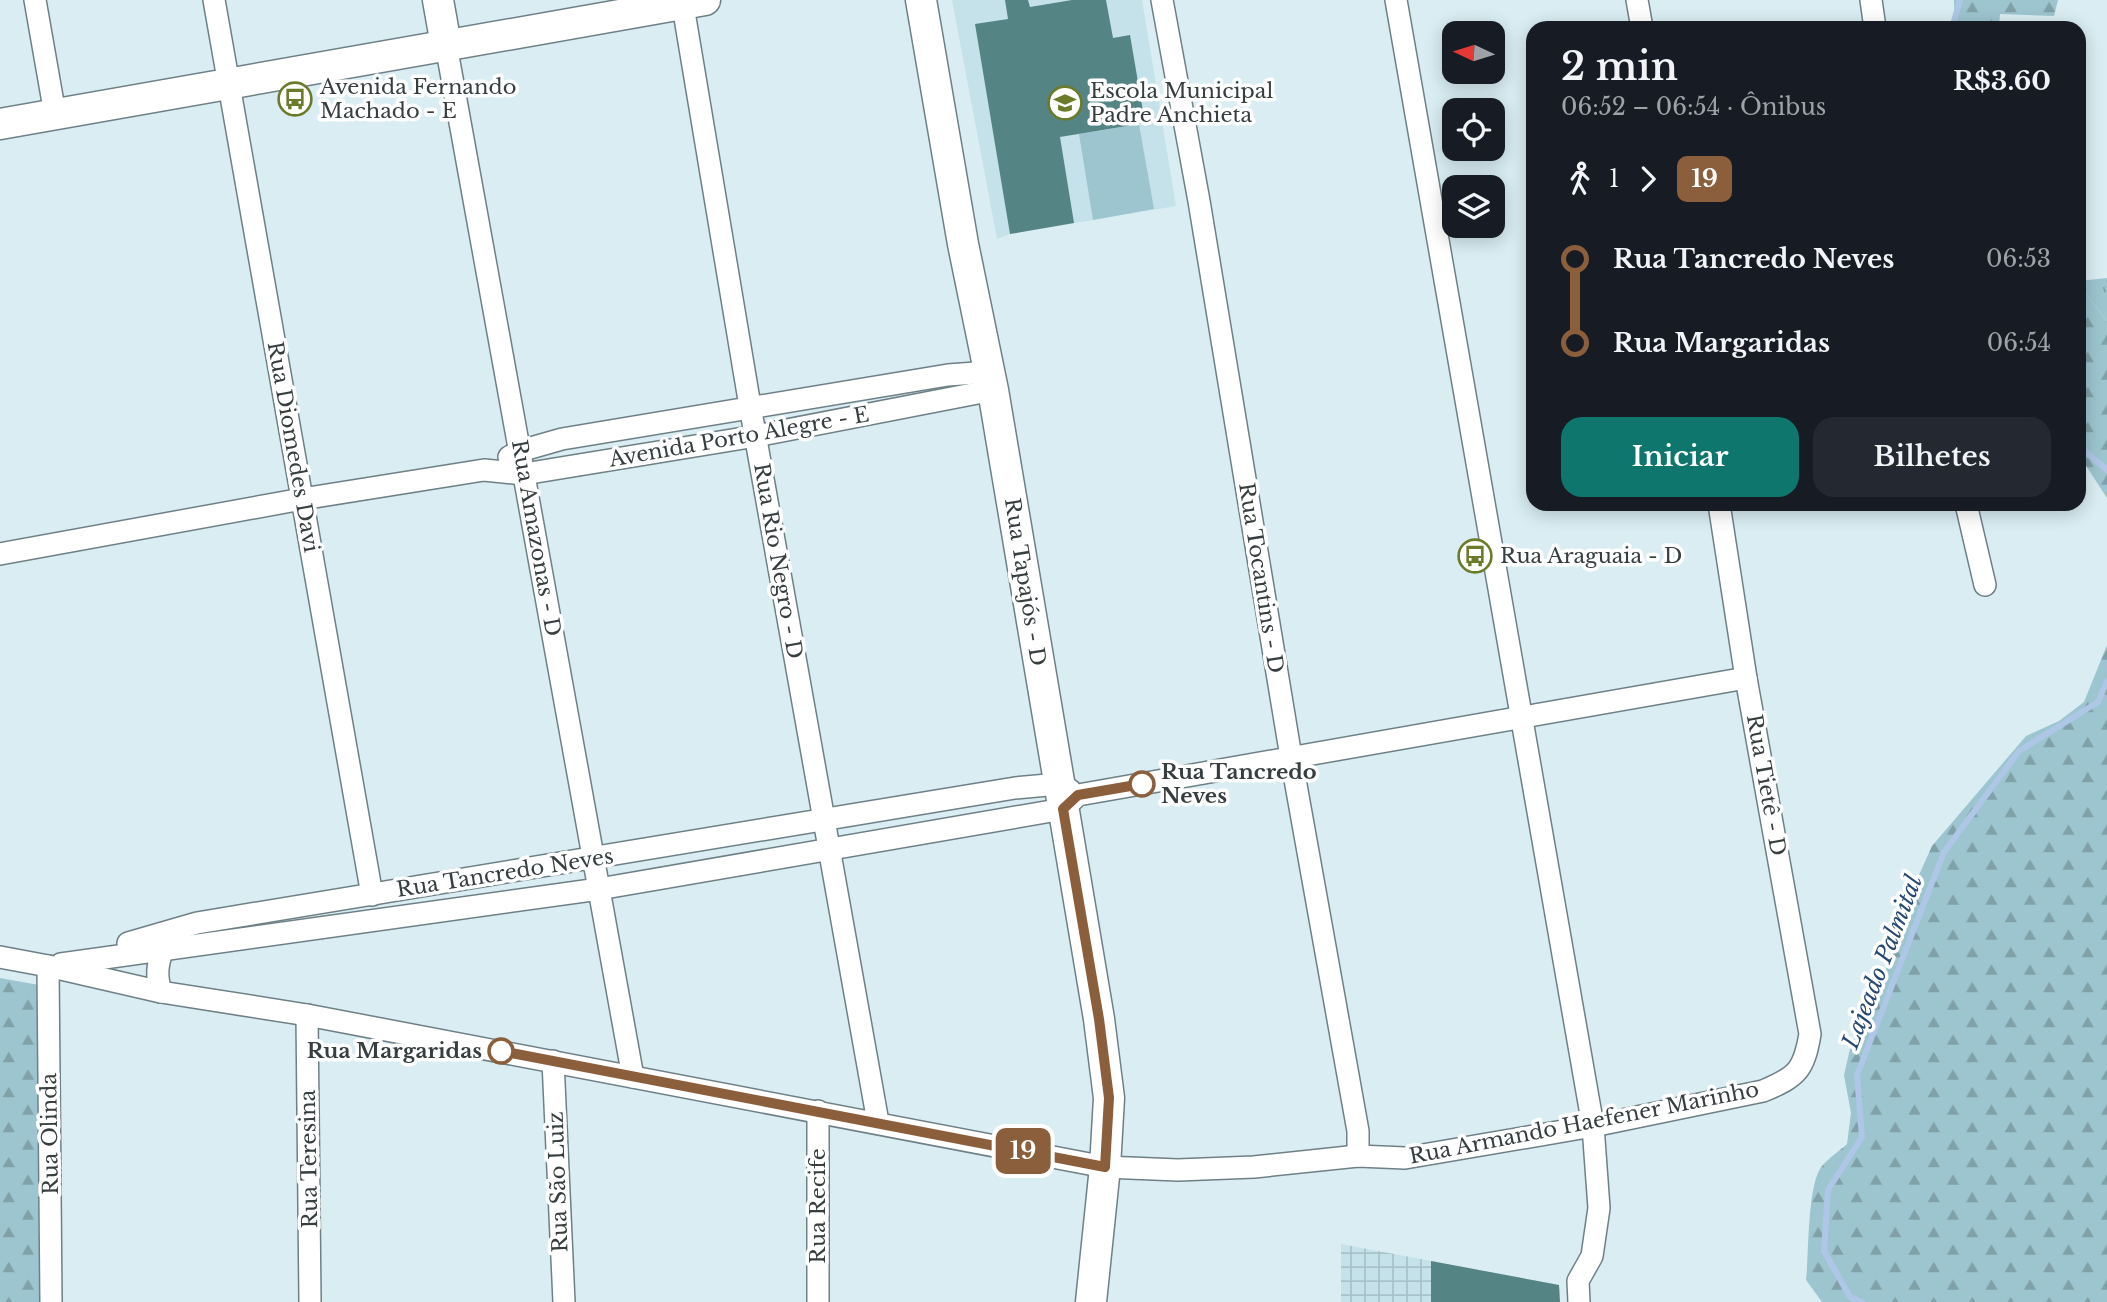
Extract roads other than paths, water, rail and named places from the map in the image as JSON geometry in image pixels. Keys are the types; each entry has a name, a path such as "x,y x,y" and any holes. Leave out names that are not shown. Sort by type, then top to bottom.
{"street":[{"path":"35,0 55,114"},
{"name":"Rua Diomedes Davi","path":"214,0 372,895"},
{"name":"Rua Amazonas - D","path":"438,0 633,1077"},
{"name":"Rua Tapajós - D","path":"921,0 963,244 991,381 1066,796 1099,1019 1109,1098 1091,1302"},
{"name":"Rua Tocantins - D","path":"1162,0 1199,201 1291,757 1358,1131 1358,1156"},
{"path":"1396,0 1593,1126 1599,1208 1592,1256 1578,1281 1578,1302"},
{"path":"1637,0 1641,21"},
{"path":"1871,0 1874,21"},
{"path":"0,124 690,1"},
{"name":"Rua Rio Negro - D","path":"690,1 750,406 878,1122"},
{"name":"Avenida Porto Alegre - E","path":"484,470 520,452 562,439 948,375 991,381"},
{"name":"Avenida Porto Alegre - E","path":"0,554 302,499 484,470 524,474 756,436 991,381"},
{"name":"Rua Tietê - D","path":"1721,511 1746,678 1810,1034 1803,1066"},
{"path":"1968,511 1985,585"},
{"name":"Rua Tancredo Neves","path":"48,966 599,889 829,851 1066,796 1746,678"},
{"name":"Rua Tancredo Neves","path":"48,966 197,923 1015,788 1066,796"},
{"path":"161,992 156,977 163,949"},
{"path":"0,957 161,992 307,1015 1105,1167"},
{"name":"Rua Olinda","path":"48,966 51,1302"},
{"name":"Rua Teresina","path":"307,1015 310,1302"},
{"name":"Rua São Luiz","path":"553,1061 564,1302"},
{"name":"Rua Armando Haefener Marinho","path":"1105,1167 1178,1170 1254,1167 1358,1156 1405,1158 1593,1126 1763,1091 1789,1080 1803,1066"},
{"name":"Rua Recife","path":"818,1111 818,1302"}],"waterway":[{"name":"Lajeado Palmital","path":"1954,21 1960,0"},
{"name":"Lajeado Palmital","path":"2086,452 2107,470"},
{"name":"Lajeado Palmital","path":"1862,1302 1850,1297 1824,1251 1828,1190 1862,1137 1857,1075 1944,852 2019,751 2098,702 2107,681"}],"place":[{"name":"Avenida Fernando Machado - E","path":"295,99"},
{"name":"Escola Municipal Padre Anchieta","path":"1065,103"},
{"name":"Rua Araguaia - D","path":"1475,556"},
{"name":"Rua Tancredo Neves","path":"1142,784"},
{"name":"Rua Margaridas","path":"501,1051"}]}
